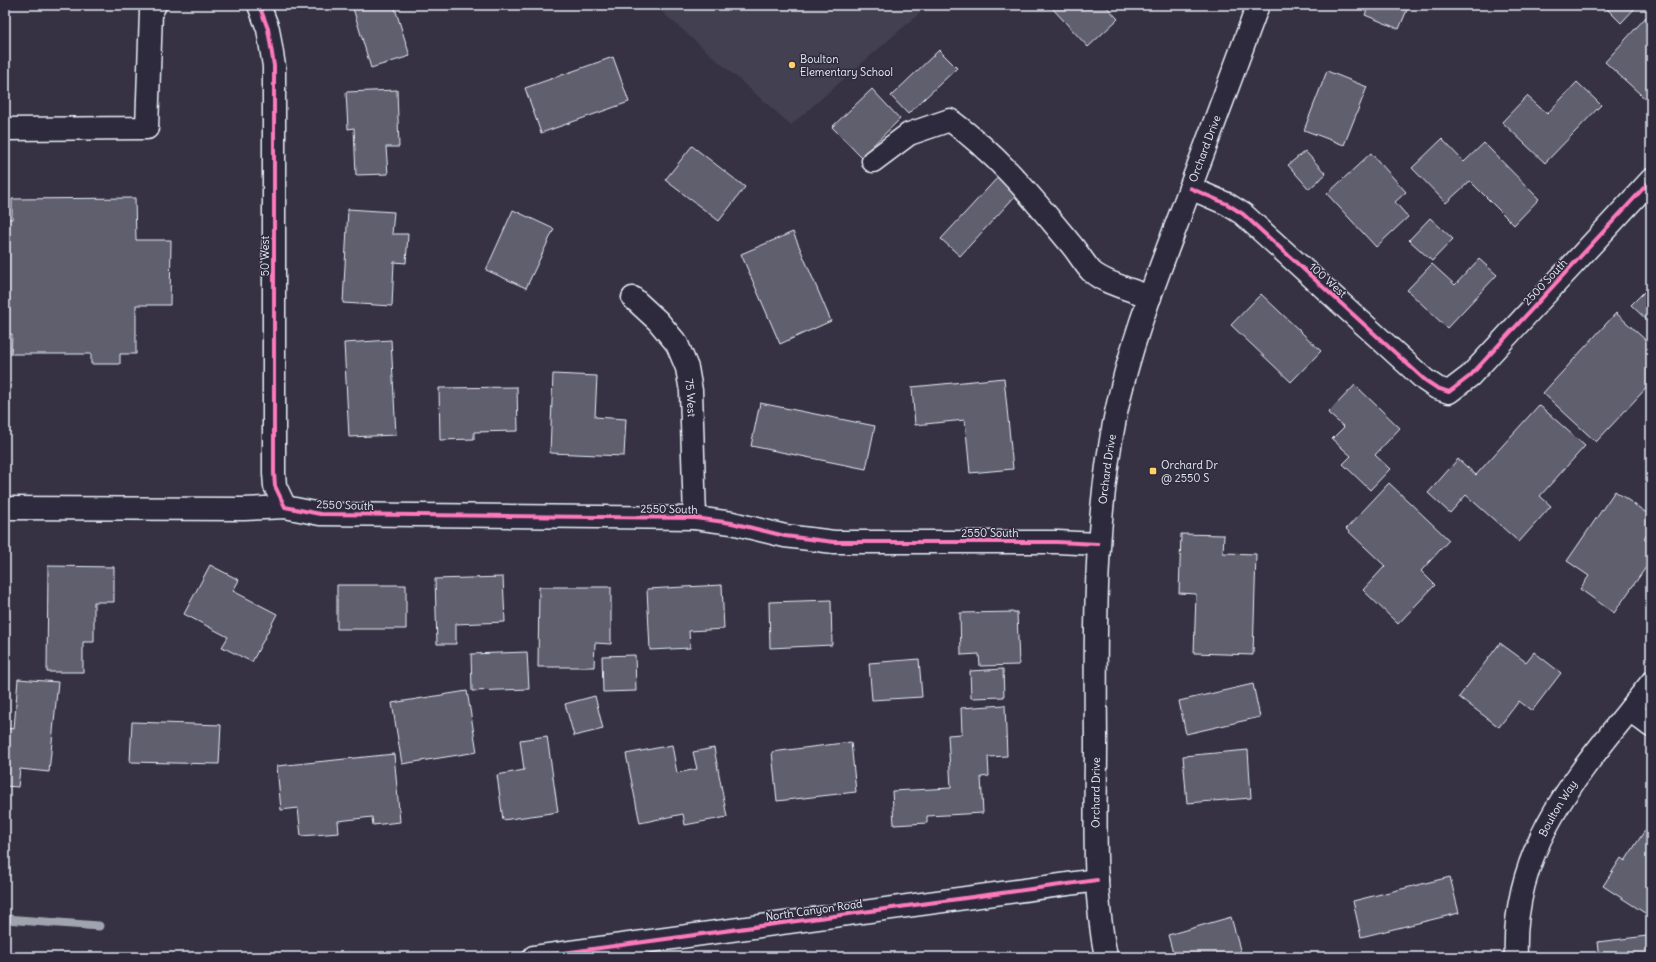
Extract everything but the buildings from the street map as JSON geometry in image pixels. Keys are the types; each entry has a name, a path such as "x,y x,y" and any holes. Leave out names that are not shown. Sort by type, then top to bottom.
{"street":[{"path":"5,129 147,128 150,12 155,5"},
{"name":"50 West","path":"259,5 268,29 274,66 274,473 276,486 285,507"},
{"name":"Orchard Drive","path":"1106,957 1100,928 1097,880 1095,704 1098,544 1104,478 1116,411 1131,352 1258,5"},
{"path":"874,161 909,134 950,120 975,138 1004,165 1072,245 1092,271 1100,277 1150,297"},
{"name":"2500 South","path":"1449,392 1470,376 1651,180"},
{"name":"100 West","path":"1190,188 1227,204 1243,214 1425,380 1437,388 1449,392"},
{"name":"75 West","path":"633,298 658,321 676,344 687,368 691,391 695,518"},
{"name":"2550 South","path":"5,508 244,509 285,507 320,514 695,518 732,523 785,536 834,542 1050,542 1098,544"},
{"name":"Boulton Way","path":"1516,957 1515,932 1520,900 1539,840 1552,813 1651,683"},
{"path":"1630,710 1651,726"},
{"name":"North Canyon Road","path":"534,957 1097,880"}],"shaded area":[{"name":"Boulton Elementary School","path":"654,5 929,5 791,125"}],"waterway":[{"path":"5,919 99,926"}],"cycle path":[{"path":"259,5 268,29 274,66 274,473 275,486 285,507 320,514 695,518 732,523 785,536 834,542 1057,542 1098,544"},
{"path":"1190,188 1227,204 1243,214 1425,380 1437,388 1449,392 1470,376 1651,180"},
{"path":"534,957 1097,880"}],"place":[{"name":"Boulton Elementary School","path":"792,65"},
{"name":"Orchard Dr @ 2550 S","path":"1153,471"}]}
